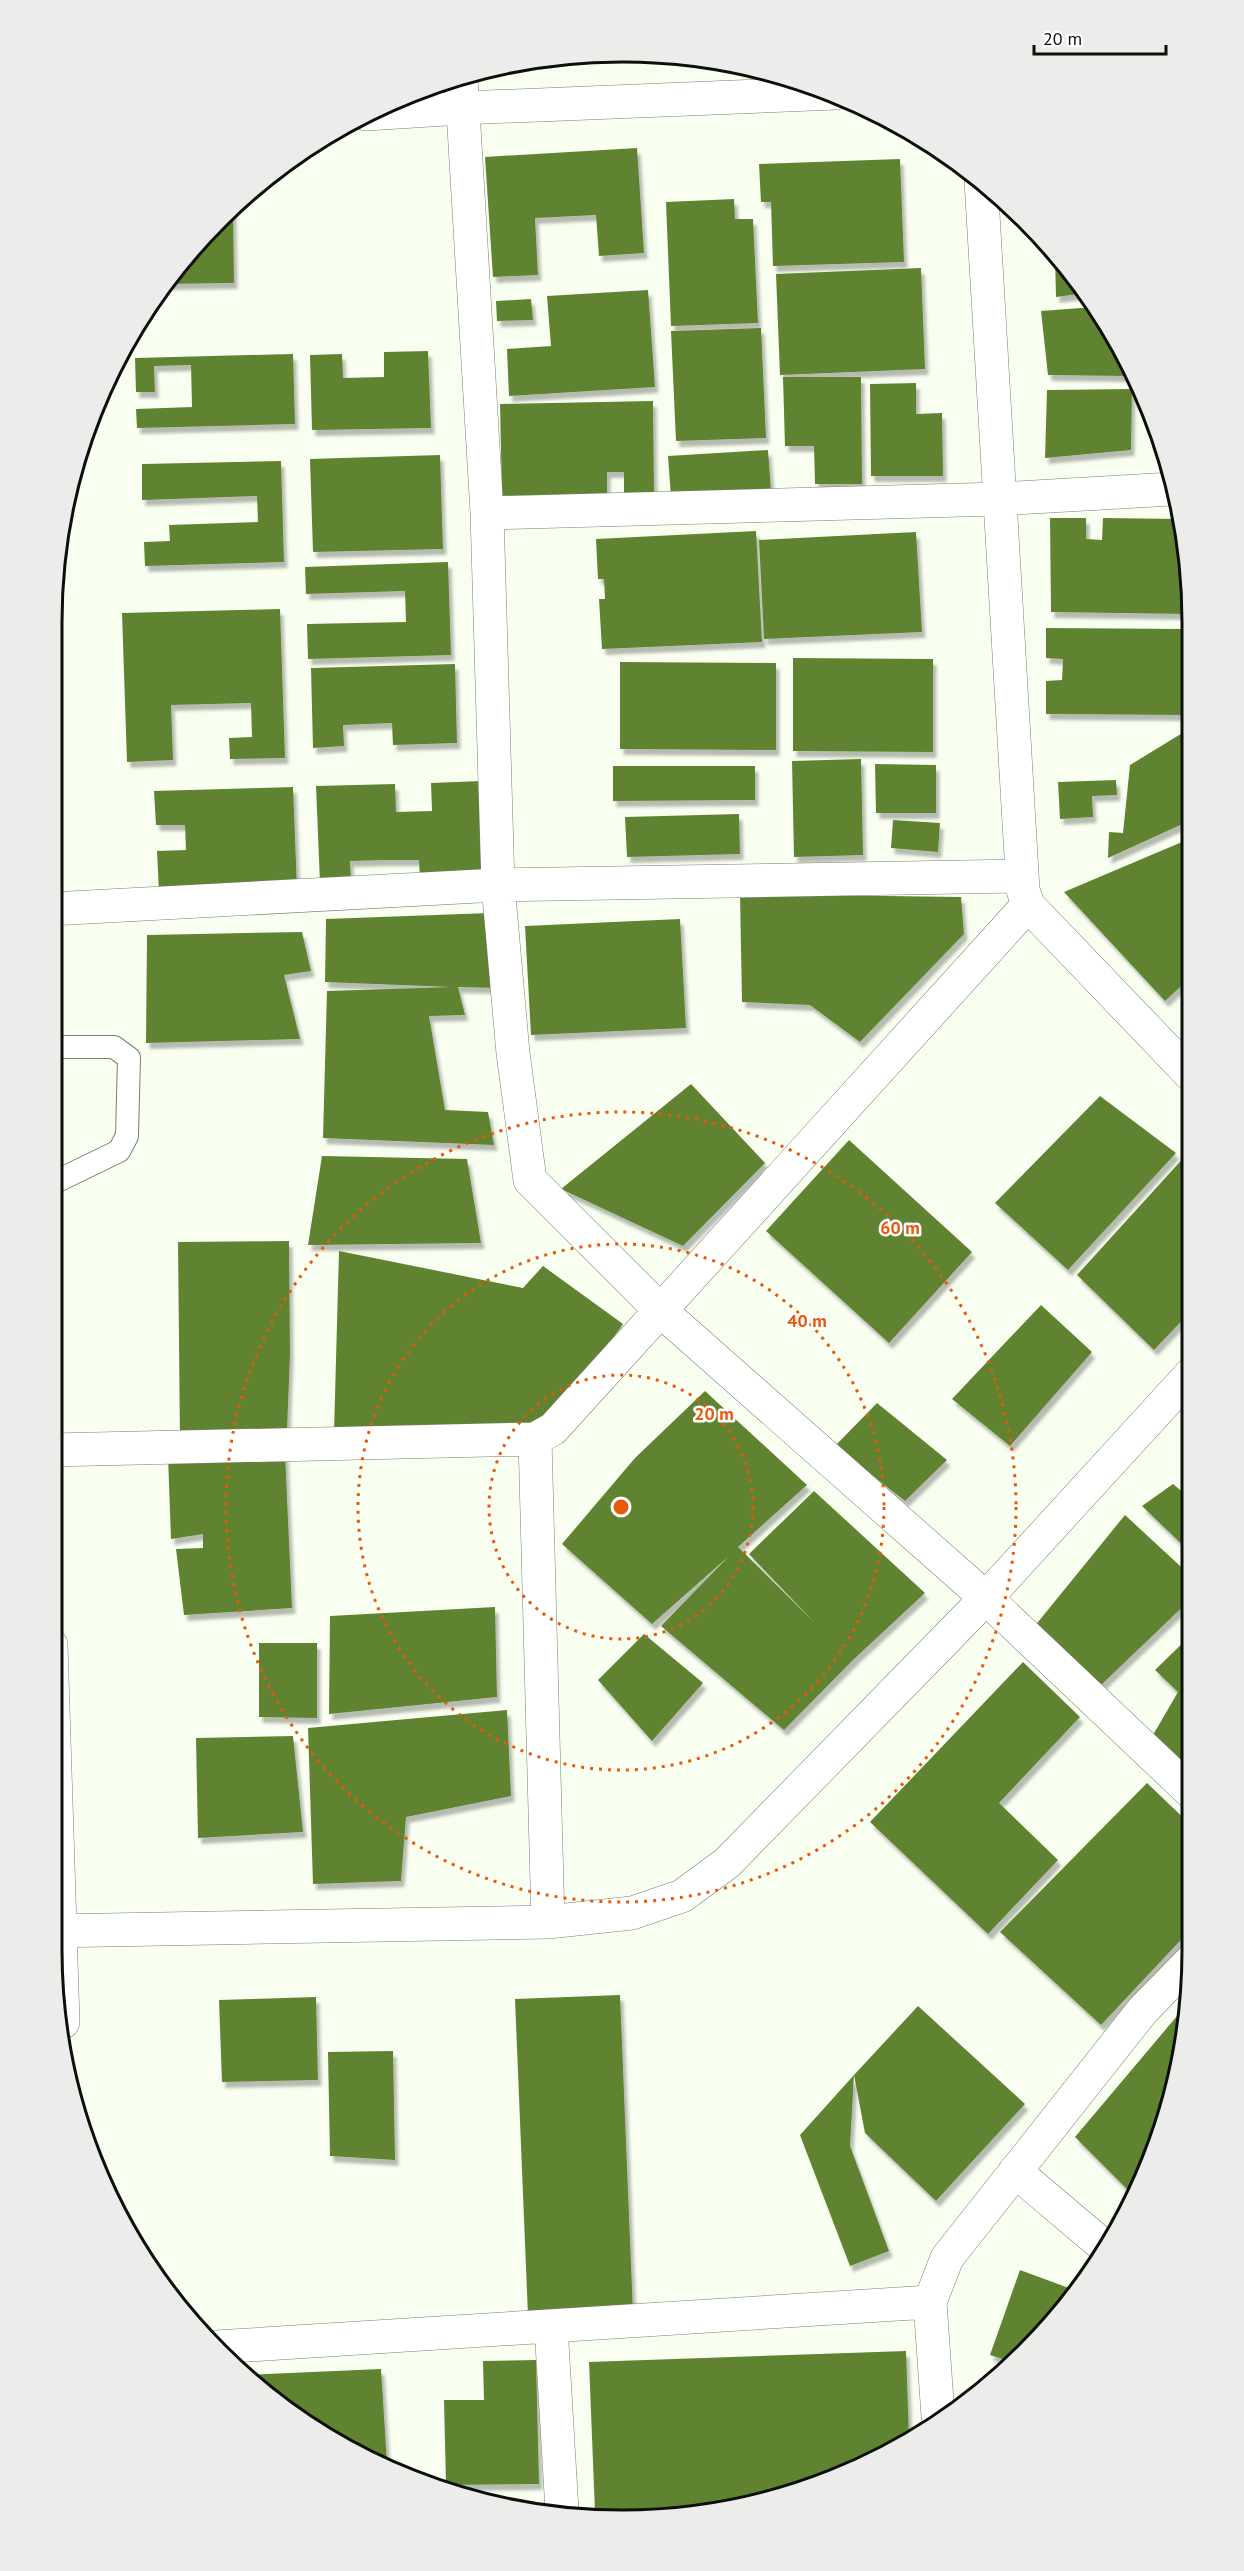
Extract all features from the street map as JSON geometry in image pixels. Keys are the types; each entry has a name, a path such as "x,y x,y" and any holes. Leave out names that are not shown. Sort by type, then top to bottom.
{"street":[{"path":"406,105 462,92 618,103 810,94"},
{"path":"462,92 487,513 498,885 513,1053 530,1180 661,1311 986,1598 1182,1784"},
{"path":"982,192 1024,890 1182,1065"},
{"path":"487,513 999,499 1166,489"},
{"path":"62,908 498,885 1024,890"},
{"path":"62,1450 535,1439 553,1429 661,1311 1024,890"},
{"path":"62,1931 548,1922 632,1913 682,1896 727,1863 986,1598 1182,1384"},
{"path":"535,1439 548,1922"},
{"path":"938,2412 930,2302 946,2258 1143,2010 1181,1971"},
{"path":"1015,2171 1099,2242"},
{"path":"227,2346 930,2302"},
{"path":"551,2326 562,2506"}],"lane":[{"path":"62,1047 114,1047 129,1058 127,1136 118,1151 62,1179"}],"building":[{"path":"637,148 644,253 599,256 596,215 535,218 538,275 493,277 485,157"},
{"path":"900,159 904,262 773,266 771,202 761,202 759,164"},
{"path":"734,199 735,219 753,219 758,323 671,326 666,202"},
{"path":"233,219 234,283 175,284 201,252"},
{"path":"1055,267 1076,294 1056,297"},
{"path":"921,268 925,369 780,375 776,274"},
{"path":"648,290 655,387 509,396 507,349 551,346 547,296"},
{"path":"531,299 533,320 497,321 496,301"},
{"path":"1086,308 1126,376 1048,375 1041,311"},
{"path":"761,328 766,438 676,441 671,331"},
{"path":"428,351 431,428 312,430 310,355 342,354 343,378 384,377 384,352"},
{"path":"293,354 295,424 137,428 136,409 192,407 191,365 154,366 155,392 136,392 135,358"},
{"path":"783,377 861,377 862,484 815,484 814,446 785,446"},
{"path":"916,383 916,414 942,413 943,476 871,476 870,384"},
{"path":"1132,389 1131,450 1045,458 1047,390"},
{"path":"653,401 654,494 624,494 624,472 607,472 607,494 502,496 500,404"},
{"path":"768,450 771,491 671,497 668,456"},
{"path":"440,455 443,549 313,552 310,459"},
{"path":"281,461 284,562 145,566 144,542 170,541 169,525 258,522 257,496 142,500 142,464"},
{"path":"1050,518 1086,518 1086,539 1102,540 1103,518 1173,519 1178,549 1182,614 1051,612"},
{"path":"756,531 762,642 602,649 599,599 605,599 604,579 598,579 596,539"},
{"path":"916,532 922,632 764,639 759,540"},
{"path":"448,562 451,655 308,659 307,624 406,622 405,591 306,594 305,567"},
{"path":"280,609 285,758 230,759 229,738 252,737 251,703 171,705 173,760 127,762 122,613"},
{"path":"1046,628 1182,629 1182,715 1046,714 1046,681 1062,680 1063,659 1046,658"},
{"path":"793,658 933,659 933,752 793,751"},
{"path":"620,662 776,663 776,750 620,749"},
{"path":"455,664 457,743 393,745 392,723 343,725 344,746 313,748 311,668"},
{"path":"1182,733 1182,824 1108,858 1109,832 1123,833 1130,765"},
{"path":"861,759 863,855 794,857 792,761"},
{"path":"875,764 936,765 936,813 876,813"},
{"path":"613,766 755,766 755,800 613,801"},
{"path":"1116,780 1117,795 1092,796 1093,817 1060,819 1058,782"},
{"path":"481,781 484,879 420,880 419,860 387,860 350,861 351,882 320,883 316,786 395,784 396,812 432,811 431,783"},
{"path":"293,787 297,889 159,893 157,851 186,850 185,825 156,825 154,791"},
{"path":"739,814 740,854 627,857 625,817"},
{"path":"893,820 940,823 938,852 891,848"},
{"path":"1182,842 1182,985 1165,1001 1064,892"},
{"path":"740,894 961,897 964,934 860,1042 810,1005 742,1002"},
{"path":"490,913 495,988 458,987 465,1015 429,1016 445,1110 488,1112 494,1145 323,1138 327,991 451,987 325,982 326,919"},
{"path":"680,919 686,1028 531,1035 525,926"},
{"path":"302,932 311,971 284,975 300,1039 146,1043 147,935"},
{"path":"691,1084 765,1163 683,1246 561,1189"},
{"path":"1100,1096 1176,1153 1068,1270 995,1203"},
{"path":"849,1140 972,1252 889,1343 766,1231"},
{"path":"322,1156 467,1159 481,1243 308,1245"},
{"path":"1182,1160 1182,1320 1154,1350 1077,1275"},
{"path":"289,1241 290,1354 287,1431 180,1440 178,1242"},
{"path":"339,1251 523,1288 543,1266 623,1324 544,1433 334,1432"},
{"path":"1041,1305 1092,1352 1010,1446 952,1399"},
{"path":"705,1391 807,1485 738,1547 815,1623 749,1554 814,1491 925,1593 853,1660 784,1730 661,1626 729,1556 652,1624 562,1544 635,1458"},
{"path":"877,1403 947,1460 905,1501 835,1446"},
{"path":"285,1453 292,1608 184,1615 176,1549 203,1548 203,1534 171,1539 168,1456"},
{"path":"1173,1484 1182,1492 1182,1544 1142,1506"},
{"path":"1125,1515 1182,1568 1182,1608 1099,1687 1034,1627"},
{"path":"495,1607 497,1697 329,1714 330,1616"},
{"path":"644,1634 703,1683 652,1741 598,1680"},
{"path":"259,1643 317,1643 317,1718 259,1717"},
{"path":"1182,1644 1182,1763 1153,1735 1178,1692 1155,1670"},
{"path":"1023,1662 1080,1717 999,1803 1058,1860 988,1934 870,1822"},
{"path":"507,1710 511,1796 406,1817 401,1881 313,1884 308,1728"},
{"path":"293,1736 303,1832 198,1838 196,1738"},
{"path":"1147,1783 1182,1816 1182,1939 1101,2025 1000,1932"},
{"path":"620,1995 633,2313 528,2316 515,1999"},
{"path":"316,1997 318,2080 222,2082 219,2000"},
{"path":"918,2006 1025,2104 936,2201 865,2133 854,2075"},
{"path":"1179,2014 1172,2058 1153,2129 1128,2190 1075,2137"},
{"path":"393,2051 395,2160 330,2156 328,2052"},
{"path":"854,2075 850,2146 889,2251 850,2266 800,2135"},
{"path":"1020,2270 1068,2288 1043,2319 1003,2359 990,2355"},
{"path":"906,2351 909,2430 870,2452 836,2467 767,2490 695,2505 622,2510 595,2509 589,2362"},
{"path":"536,2360 539,2484 459,2485 446,2481 444,2400 484,2400 483,2361"},
{"path":"381,2369 387,2458 311,2415 257,2374"}]}
